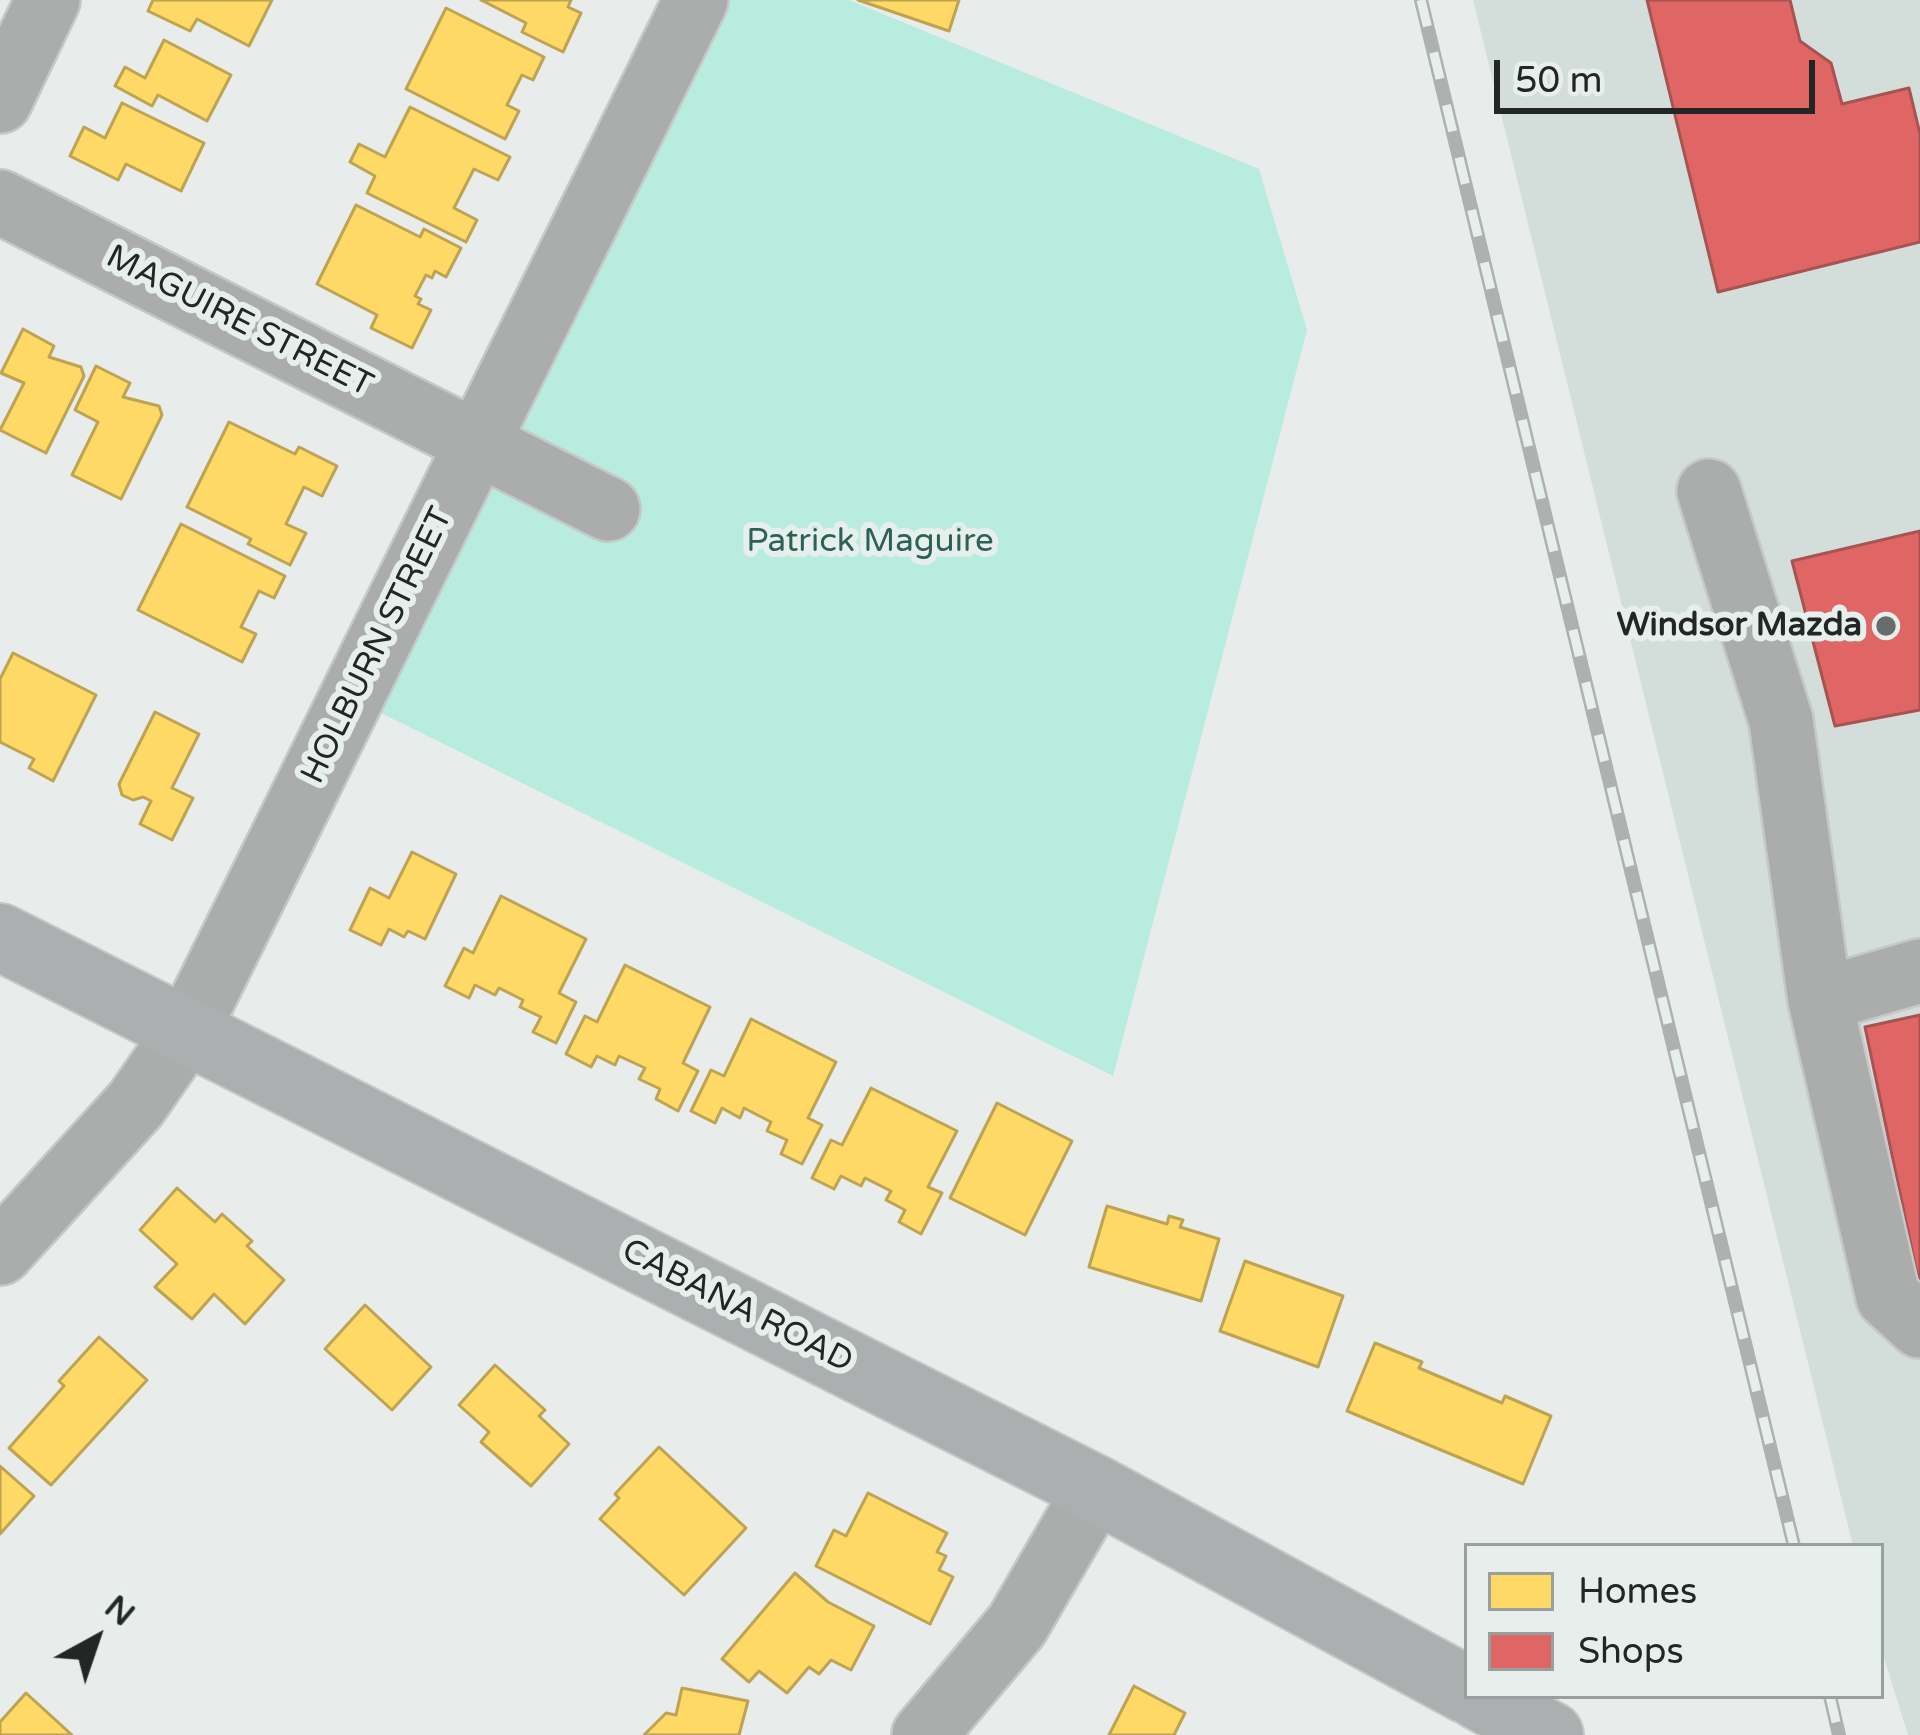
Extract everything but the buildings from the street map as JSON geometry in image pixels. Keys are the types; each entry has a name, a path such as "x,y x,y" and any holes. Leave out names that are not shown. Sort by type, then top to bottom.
{"main road":[{"name":"CABANA ROAD","path":"0,937 1096,1489 1464,1688"},
{"path":"1484,1699 1550,1735"}],"street":[{"path":"0,101 48,0"},
{"name":"HOLBURN STREET","path":"0,1253 136,1103 188,1029 696,0"},
{"name":"MAGUIRE STREET","path":"0,202 608,509"},
{"path":"1708,491 1781,721 1820,1000 1888,1297 1920,1326"},
{"path":"1820,1000 1920,971"},
{"path":"923,1735 1017,1625 1096,1489"}],"shaded area":[{"path":"1473,0 1920,0 1920,1735 1908,1735 1884,1658 1884,1543 1852,1543"}],"green space":[{"name":"Patrick Maguire","path":"723,0 849,0 1259,169 1307,330 1113,1076 373,709"}],"railway":[{"path":"1421,0 1793,1543"},
{"path":"1831,1699 1839,1735"}],"place":[{"name":"Windsor Mazda","path":"1886,626"}]}
